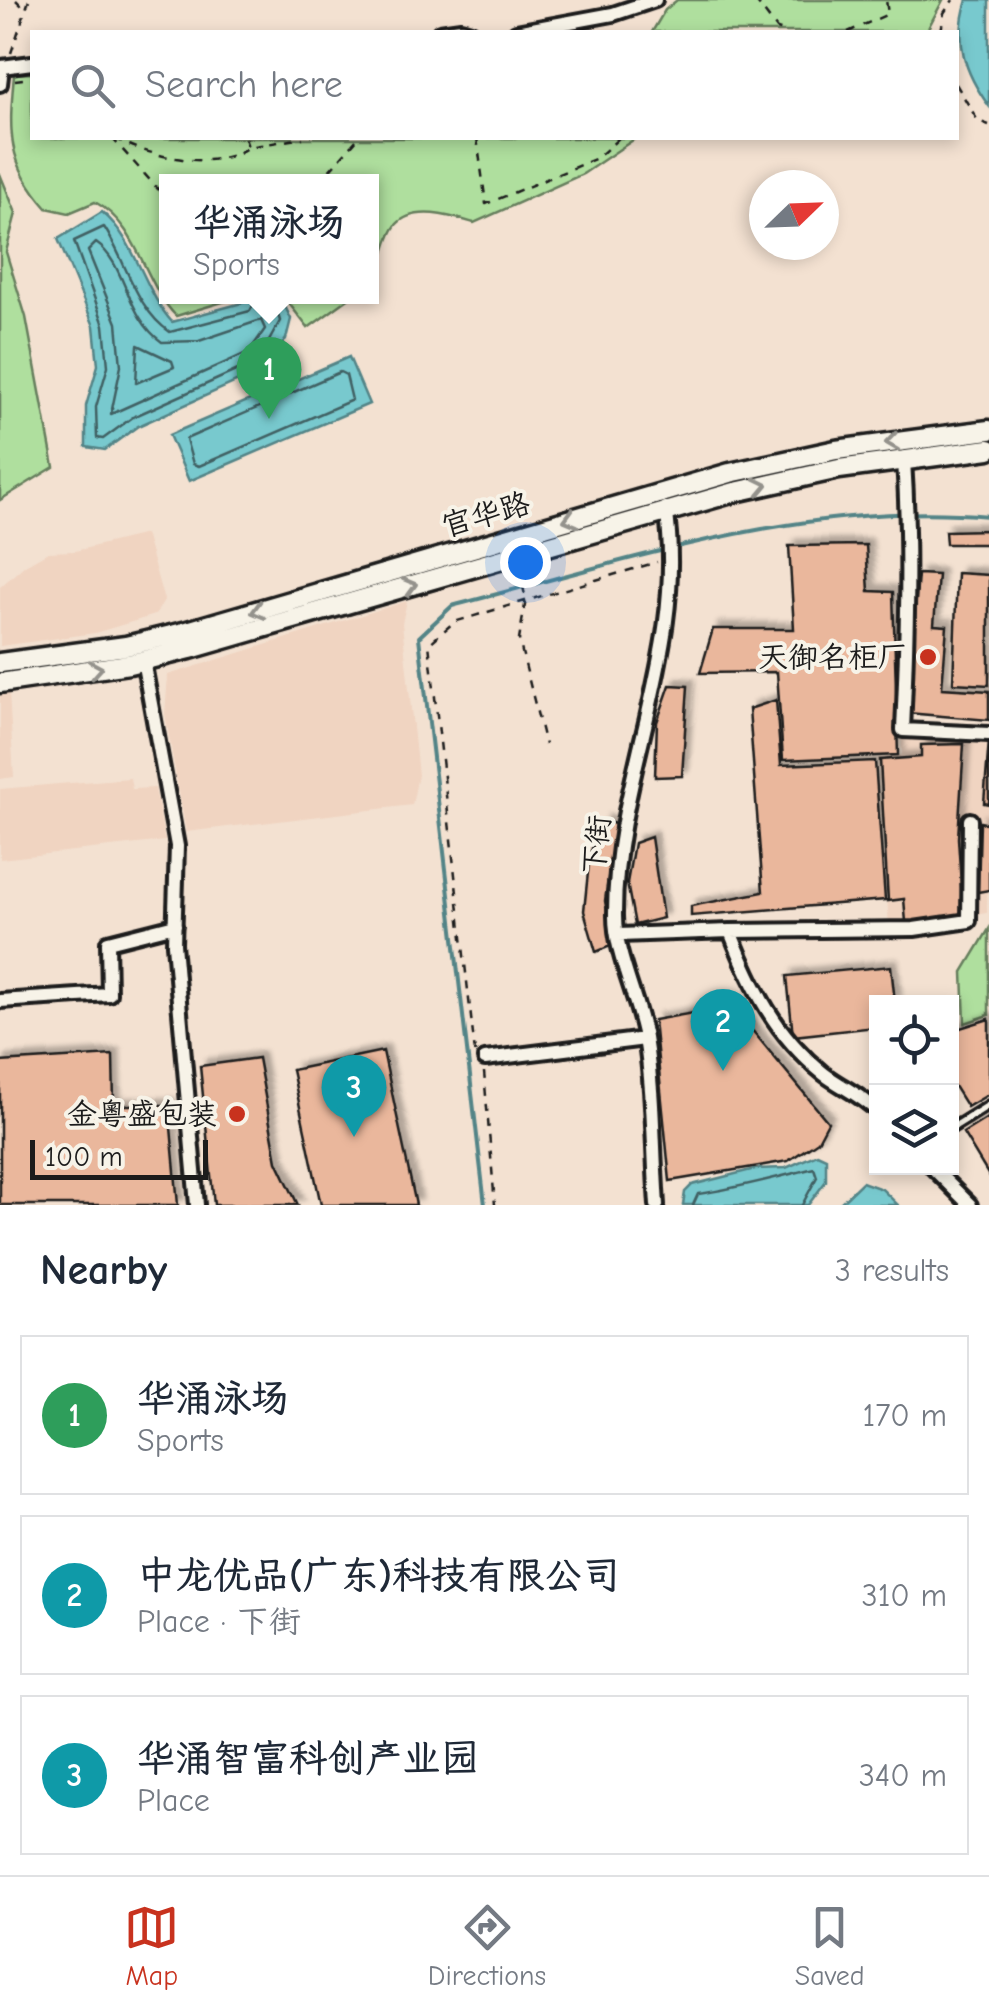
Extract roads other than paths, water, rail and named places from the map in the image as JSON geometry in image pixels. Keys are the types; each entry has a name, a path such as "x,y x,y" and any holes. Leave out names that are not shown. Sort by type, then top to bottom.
{"main road":[{"name":"官华路","path":"0,663 126,646 184,632 664,492 836,450 989,430"},
{"name":"官华路","path":"0,683 143,660 735,492 904,460 989,449"}],"street":[{"path":"527,30 614,14 656,0"},
{"path":"2,78 30,64"},
{"path":"904,460 910,560 904,622 904,730 989,734"},
{"name":"下街","path":"657,1205 645,1039 614,916 626,803 659,670 673,560 664,492"},
{"path":"143,660 176,846 175,925 197,1205"},
{"path":"620,935 914,929 969,921 970,820"},
{"path":"0,1001 110,994 108,942 175,925"},
{"path":"730,930 753,990 785,1038 825,1074 869,1105"},
{"path":"481,1060 645,1039"},
{"path":"941,1175 970,1205"}],"lane":[{"path":"959,1124 989,1105"}],"water":[{"path":"967,0 989,0 989,106 973,81 964,56 961,29"},
{"path":"102,212 123,236 172,322 238,304 284,304 291,319 286,339 265,369 138,426 105,450 86,447 86,406 98,365 94,326 58,239"},
{"path":"349,357 369,404 189,481 169,435"},
{"path":"817,1154 826,1158 826,1181 808,1205 683,1205 685,1192 692,1185 755,1169 786,1168"},
{"path":"862,1182 882,1189 898,1205 838,1205"}],"waterway":[{"path":"485,1205 419,637 452,606 718,538 853,517 921,513 989,516"}],"place":[{"name":"华涌泳场","path":"269,419"},
{"name":"天御名柜厂","path":"928,657"},
{"name":"中龙优品(广东)科技有限公司","path":"723,1071"},
{"name":"金粤盛包装","path":"237,1114"},
{"name":"华涌智富科创产业园","path":"354,1137"}]}
